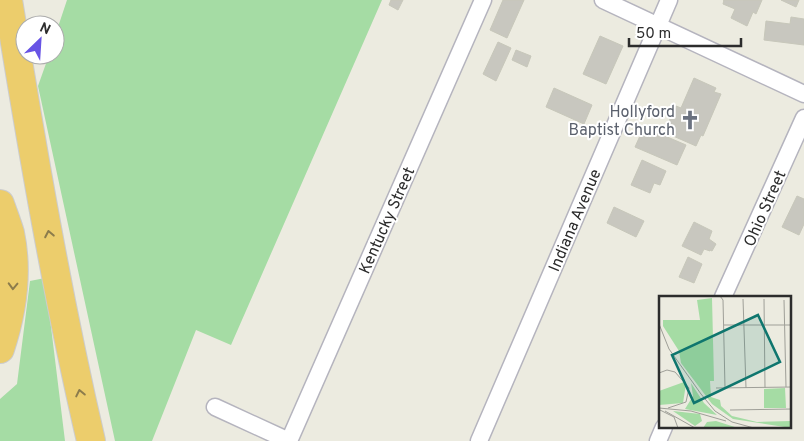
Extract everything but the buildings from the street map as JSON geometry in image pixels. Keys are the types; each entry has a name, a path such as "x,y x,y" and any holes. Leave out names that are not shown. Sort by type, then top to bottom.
{"highway":[{"path":"8,0 34,162 78,385 91,441"},
{"path":"0,204 10,234 13,260 13,289 7,330 0,349"}],"street":[{"name":"Kentucky Street","path":"289,441 483,0"},
{"path":"603,0 804,94"},
{"name":"Indiana Avenue","path":"478,441 669,0"},
{"name":"Ohio Street","path":"723,296 804,118"},
{"path":"215,407 289,441"},
{"path":"658,441 664,428"}],"green space":[{"path":"67,0 382,0 231,345 196,330 152,441 115,441 38,86 45,65 65,65 65,15 62,15"},
{"path":"45,278 65,441 0,441 0,399 17,384 30,281"}],"place":[{"name":"Hollyford Baptist Church","path":"690,120"}]}
